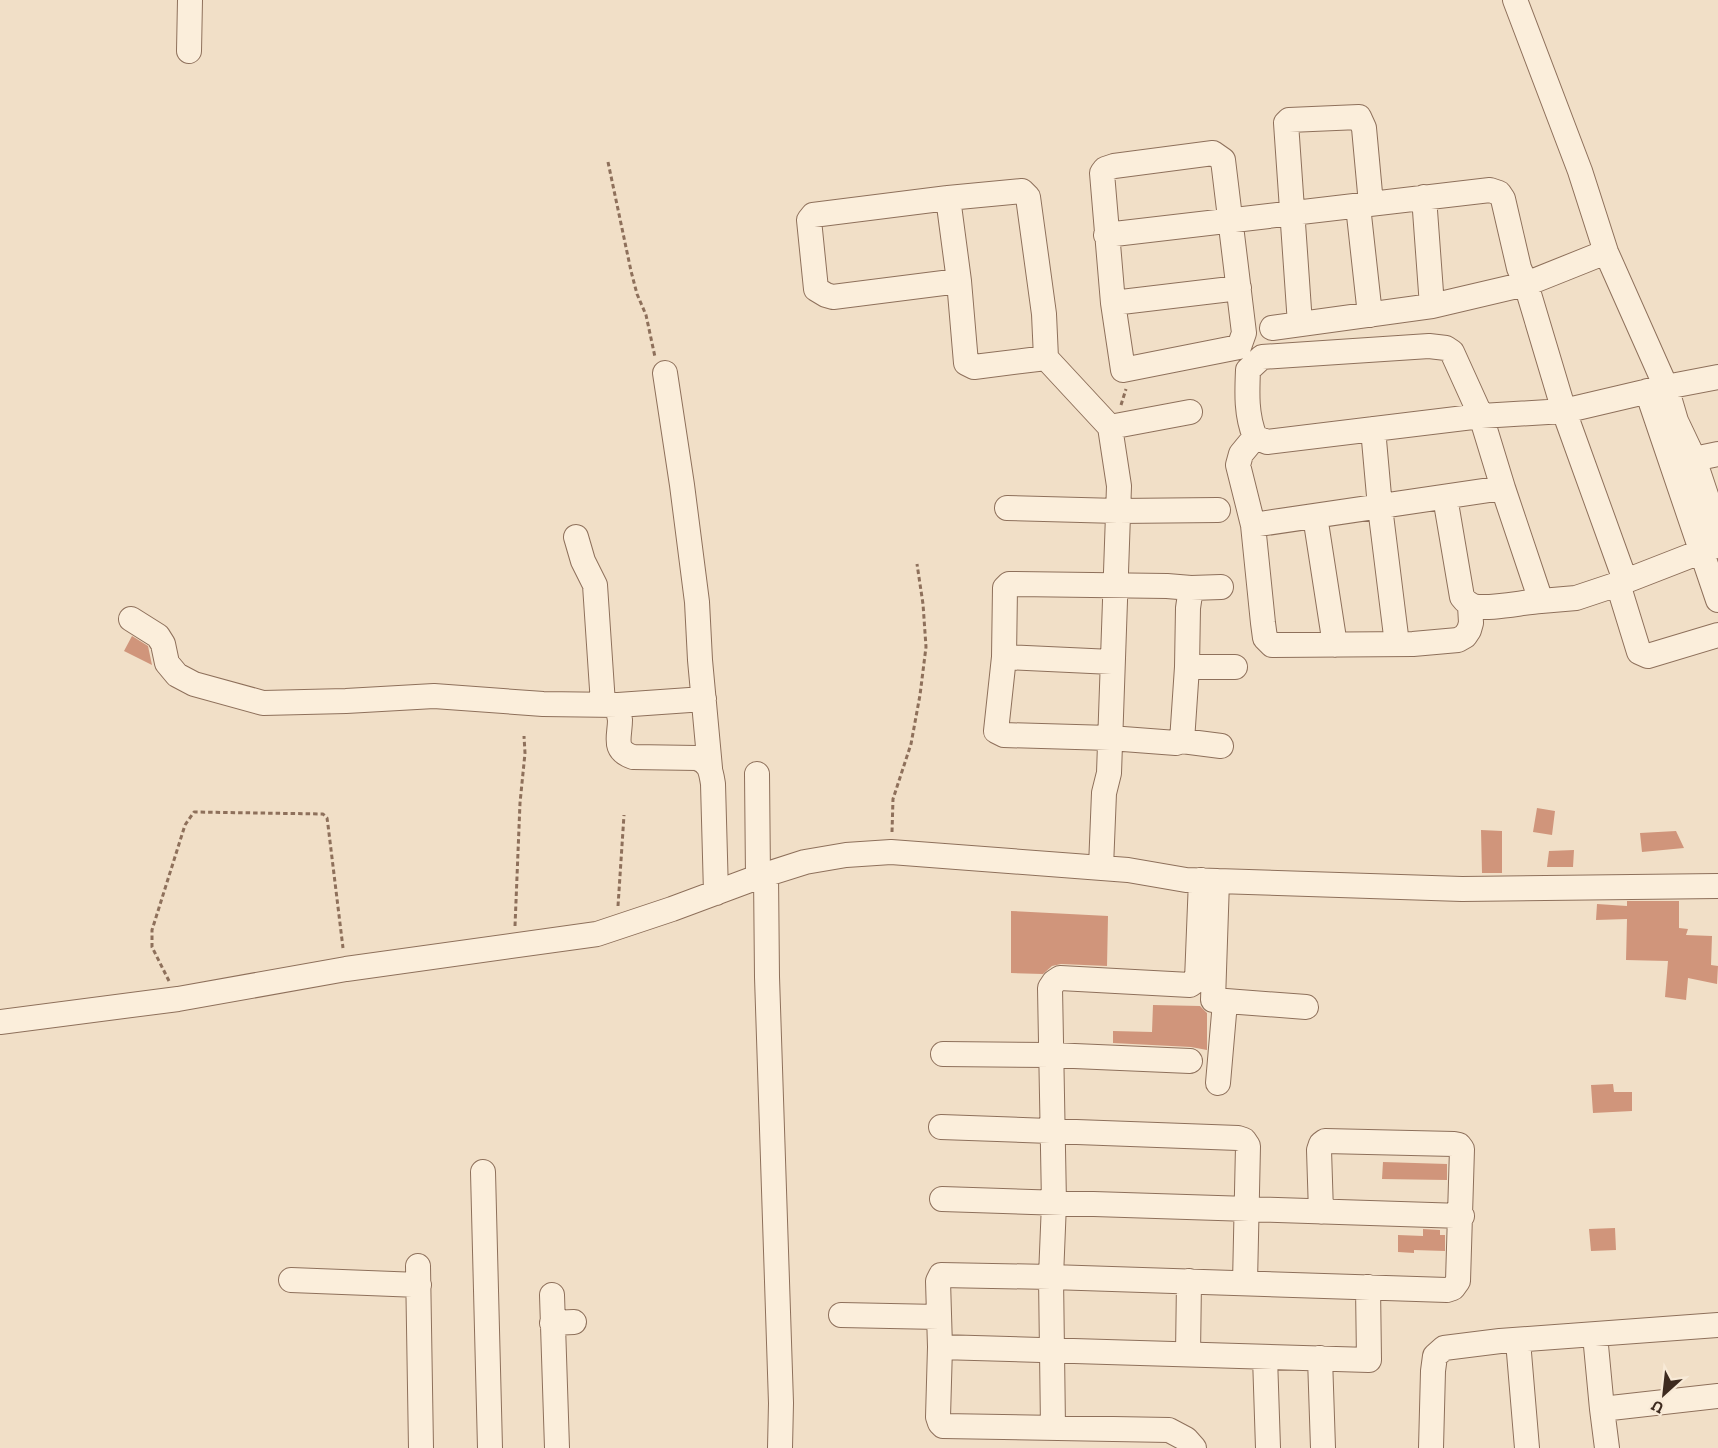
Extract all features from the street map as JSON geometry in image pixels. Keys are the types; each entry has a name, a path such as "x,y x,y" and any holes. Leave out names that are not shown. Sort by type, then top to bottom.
{"street":[{"path":"189,51 190,0"},
{"path":"1515,0 1580,171 1606,252 1710,548 1718,600"},
{"path":"1300,324 1285,129 1289,120 1359,117 1364,128 1364,205 1370,315"},
{"path":"1213,153 1223,160 1231,221 1244,333 1239,347 1123,370 1113,303 1102,173 1105,169 1114,166 1213,153"},
{"path":"1106,236 1490,190 1499,193 1503,199 1519,268 1526,284 1564,411 1622,582 1639,652 1648,656 1718,635"},
{"path":"959,281 833,297 826,295 816,289 808,222 811,216 948,198 1022,191 1028,197 1044,314 1046,358 1112,428 1113,511 1105,738 1100,784 1104,793 1101,867"},
{"path":"948,198 959,281 966,363 974,367 1046,358"},
{"path":"1424,198 1432,306"},
{"path":"1272,328 1432,306 1526,284 1606,252"},
{"path":"1113,303 1239,288"},
{"path":"1255,437 1247,405 1248,370 1262,357 1429,346 1446,348 1452,352 1481,416 1541,601"},
{"path":"665,373 697,602 713,784 716,893"},
{"path":"1255,437 1267,442 1481,416 1564,411 1718,377"},
{"path":"1656,389 1676,421 1694,459 1714,505 1718,531"},
{"path":"1112,428 1190,412"},
{"path":"1372,429 1397,644"},
{"path":"1255,437 1241,454 1238,465 1253,525 1263,623 1267,641 1275,646 1397,644 1458,640 1469,630 1470,605"},
{"path":"1694,459 1718,454"},
{"path":"1253,525 1503,488"},
{"path":"1445,497 1462,597 1470,605 1576,598 1710,548"},
{"path":"1006,508 1113,511 1218,510"},
{"path":"1315,516 1335,645"},
{"path":"576,537 583,561 595,585 610,705 620,718 618,738 620,748 625,754 633,757 697,758 705,761 710,768"},
{"path":"1221,587 1007,585 1004,657 996,724 996,731 1000,735 1176,743 1182,741 1221,746"},
{"path":"1182,741 1188,608 1191,588"},
{"path":"131,619 158,636 164,644 167,663 177,675 194,684 263,703 434,696 543,704 610,705 704,699"},
{"path":"1004,657 1106,662"},
{"path":"1187,667 1235,667"},
{"path":"757,774 782,1403 780,1448"},
{"path":"0,1022 177,999 346,969 597,934 617,929 805,862 846,855 891,852 1101,867 1201,880 1462,889 1718,886"},
{"path":"1053,1427 1051,1277 1054,1203 1050,988 1057,979 1181,984 1201,880"},
{"path":"1201,880 1213,1000 1306,1007"},
{"path":"1218,1083 1225,1002"},
{"path":"943,1054 1051,1055 1190,1061"},
{"path":"940,1127 1244,1140 1248,1146 1245,1283"},
{"path":"1194,1448 1186,1439 1169,1430 1053,1427 955,1437 940,1423 938,1417 940,1347 938,1281 941,1275 1447,1290 1454,1287 1458,1281 1462,1216 1462,1149 1459,1145 1454,1144 1325,1141 1319,1150 1321,1212"},
{"path":"483,1172 490,1448"},
{"path":"942,1199 1462,1216"},
{"path":"291,1280 418,1276 421,1448"},
{"path":"1188,1354 1189,1281"},
{"path":"940,1347 1369,1360 1368,1287"},
{"path":"552,1295 563,1322 557,1448"},
{"path":"841,1315 939,1317"},
{"path":"1431,1448 1432,1371 1438,1352 1444,1348 1718,1325"},
{"path":"1595,1335 1607,1448"},
{"path":"1518,1341 1527,1448"},
{"path":"1265,1357 1268,1448"},
{"path":"1320,1358 1323,1448"},
{"path":"1602,1409 1718,1396"}],"path":[{"path":"608,162 637,294 646,315 656,360 665,373"},
{"path":"1112,428 1127,384 1123,370"},
{"path":"891,852 893,799 911,744 926,647 917,564"},
{"path":"514,946 520,803 525,753 524,736"},
{"path":"177,999 155,958 152,947 152,930 185,825 194,812 322,814 327,818 346,969"},
{"path":"617,929 624,815"}],"building":[{"path":"132,636 148,646 152,665 124,651"},
{"path":"1537,808 1555,811 1552,835 1533,832"},
{"path":"1481,830 1502,831 1502,873 1482,873"},
{"path":"1676,831 1684,848 1642,852 1640,833"},
{"path":"1574,850 1573,867 1547,867 1549,851"},
{"path":"1627,901 1679,901 1679,928 1688,929 1686,935 1712,936 1711,965 1718,966 1717,984 1688,978 1686,1000 1665,997 1668,961 1626,960 1627,919 1596,920 1597,904 1627,906"},
{"path":"1011,911 1108,916 1107,966 1061,964 1052,966 1043,974 1011,973"},
{"path":"1153,1005 1200,1006 1207,1013 1207,1050 1191,1047 1113,1043 1113,1031 1152,1032"},
{"path":"1613,1084 1614,1092 1632,1092 1632,1111 1593,1113 1591,1085"},
{"path":"1383,1162 1447,1164 1447,1180 1382,1179"},
{"path":"1615,1228 1616,1250 1591,1251 1589,1229"},
{"path":"1423,1229 1440,1230 1440,1235 1445,1235 1445,1251 1398,1252 1398,1235 1423,1236"}]}
